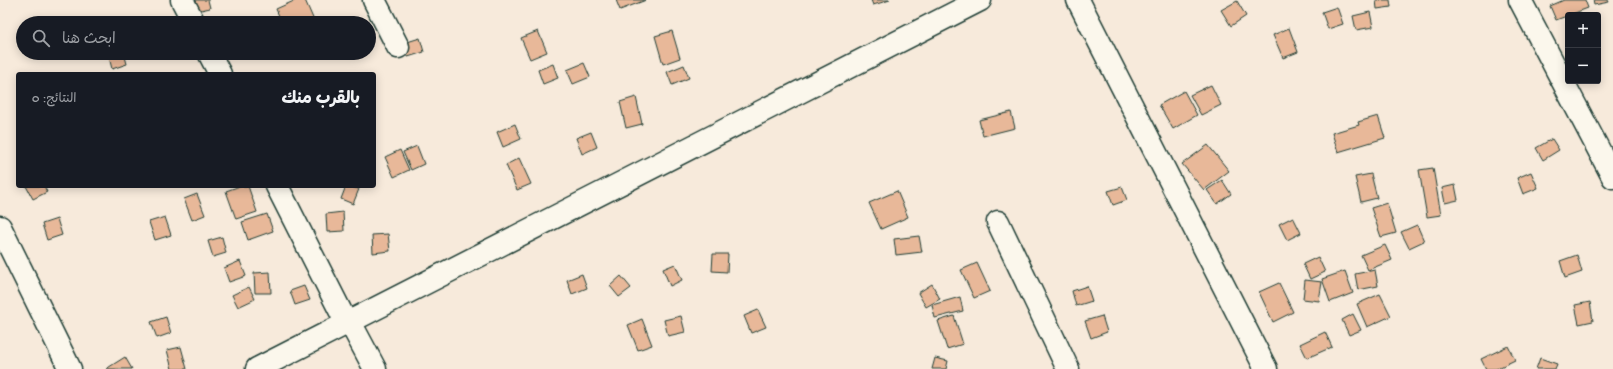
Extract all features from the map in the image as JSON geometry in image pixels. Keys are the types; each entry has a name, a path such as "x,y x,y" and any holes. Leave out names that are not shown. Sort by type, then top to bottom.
{"street":[{"path":"182,0 190,16"},
{"path":"374,0 398,47"},
{"path":"257,369 980,0"},
{"path":"1078,0 1266,369"},
{"path":"1520,0 1613,177"},
{"path":"213,60 219,72"},
{"path":"277,188 348,323 375,369"},
{"path":"998,222 1068,369"},
{"path":"0,227 70,369"}],"building":[{"path":"194,0 208,0 210,8 197,11"},
{"path":"296,0 305,0 312,16 279,16 276,9"},
{"path":"616,0 646,0 620,10"},
{"path":"871,0 890,0 873,5"},
{"path":"1376,0 1390,0 1391,7 1377,9"},
{"path":"1564,0 1585,0 1588,8 1577,12 1565,12 1565,17 1556,20 1550,6"},
{"path":"1593,0 1608,0 1609,2 1594,5"},
{"path":"1237,1 1246,16 1231,26 1221,10"},
{"path":"1337,7 1343,24 1328,29 1322,12"},
{"path":"1370,12 1373,27 1356,30 1353,16"},
{"path":"1289,28 1298,52 1283,58 1273,35"},
{"path":"538,31 547,52 530,59 521,38"},
{"path":"672,31 680,58 663,64 655,36"},
{"path":"420,38 424,52 408,57 404,43"},
{"path":"110,60 126,60 127,64 112,69"},
{"path":"584,63 590,77 573,84 567,70"},
{"path":"553,64 558,78 543,84 538,70"},
{"path":"684,65 689,78 672,85 667,72"},
{"path":"1211,85 1221,105 1201,115 1190,95"},
{"path":"1184,91 1197,115 1173,129 1159,105"},
{"path":"636,97 642,124 626,128 620,102"},
{"path":"1011,112 1015,128 983,136 979,120"},
{"path":"1378,116 1385,138 1338,152 1332,133 1359,125 1358,122"},
{"path":"515,124 521,139 503,147 497,132"},
{"path":"591,132 597,147 582,154 576,138"},
{"path":"1552,139 1559,150 1543,160 1536,148"},
{"path":"1208,145 1229,171 1204,190 1182,164"},
{"path":"417,146 424,164 411,170 403,152"},
{"path":"400,150 409,170 394,177 385,157"},
{"path":"519,158 531,184 517,190 506,165"},
{"path":"1433,168 1441,215 1427,217 1419,170"},
{"path":"1531,172 1538,188 1523,194 1517,178"},
{"path":"1371,174 1377,198 1361,202 1355,177"},
{"path":"1222,180 1231,194 1217,204 1207,190"},
{"path":"1455,185 1458,200 1445,203 1442,188"},
{"path":"1122,187 1127,200 1113,205 1108,191"},
{"path":"27,188 45,188 47,192 33,199"},
{"path":"234,188 249,188 257,212 236,219 226,191"},
{"path":"345,188 359,189 353,204 341,199"},
{"path":"897,191 908,217 881,229 869,203"},
{"path":"197,194 205,215 192,220 184,199"},
{"path":"1387,203 1396,233 1381,237 1371,208"},
{"path":"343,212 344,231 327,232 326,214"},
{"path":"267,214 273,231 248,240 242,222"},
{"path":"165,217 171,235 155,240 149,222"},
{"path":"1293,217 1301,233 1287,240 1279,224"},
{"path":"57,219 62,235 47,240 42,224"},
{"path":"1417,225 1424,241 1409,248 1401,232"},
{"path":"388,234 390,251 373,253 372,235"},
{"path":"919,236 922,252 896,255 894,239"},
{"path":"222,237 226,253 213,257 208,241"},
{"path":"1385,245 1392,260 1368,270 1361,255"},
{"path":"713,254 728,254 727,272 712,271"},
{"path":"1577,255 1582,272 1565,278 1560,261"},
{"path":"1318,257 1325,272 1310,279 1303,264"},
{"path":"240,261 246,276 229,282 224,268"},
{"path":"977,263 990,291 974,298 961,270"},
{"path":"675,264 682,280 670,286 663,269"},
{"path":"1375,270 1378,286 1358,290 1355,274"},
{"path":"1345,271 1353,293 1330,302 1322,279"},
{"path":"270,272 271,293 255,293 254,273"},
{"path":"582,274 587,288 572,294 567,280"},
{"path":"621,276 631,288 619,297 610,286"},
{"path":"1305,280 1322,282 1319,301 1303,299"},
{"path":"1279,283 1293,312 1273,322 1259,292"},
{"path":"932,284 940,299 926,307 918,293"},
{"path":"304,286 310,300 295,305 290,291"},
{"path":"1087,286 1092,301 1076,306 1072,291"},
{"path":"249,287 255,299 238,307 232,295"},
{"path":"1380,294 1391,316 1367,327 1357,304"},
{"path":"960,297 963,311 935,318 932,305"},
{"path":"1590,302 1593,321 1579,324 1575,305"},
{"path":"758,310 766,327 751,333 744,316"},
{"path":"1353,314 1361,330 1349,335 1342,320"},
{"path":"681,316 685,332 668,336 664,320"},
{"path":"954,316 963,344 947,349 938,321"},
{"path":"1102,316 1107,332 1091,338 1085,321"},
{"path":"166,317 171,333 157,338 151,322"},
{"path":"642,319 652,345 638,350 628,325"},
{"path":"1325,332 1332,347 1307,358 1300,344"},
{"path":"1508,346 1515,360 1496,369 1486,369 1481,359"},
{"path":"181,347 187,369 172,369 167,350"},
{"path":"125,357 132,369 106,369"},
{"path":"935,358 948,361 946,369 932,369"},
{"path":"1540,358 1557,364 1555,369 1536,369"}]}
